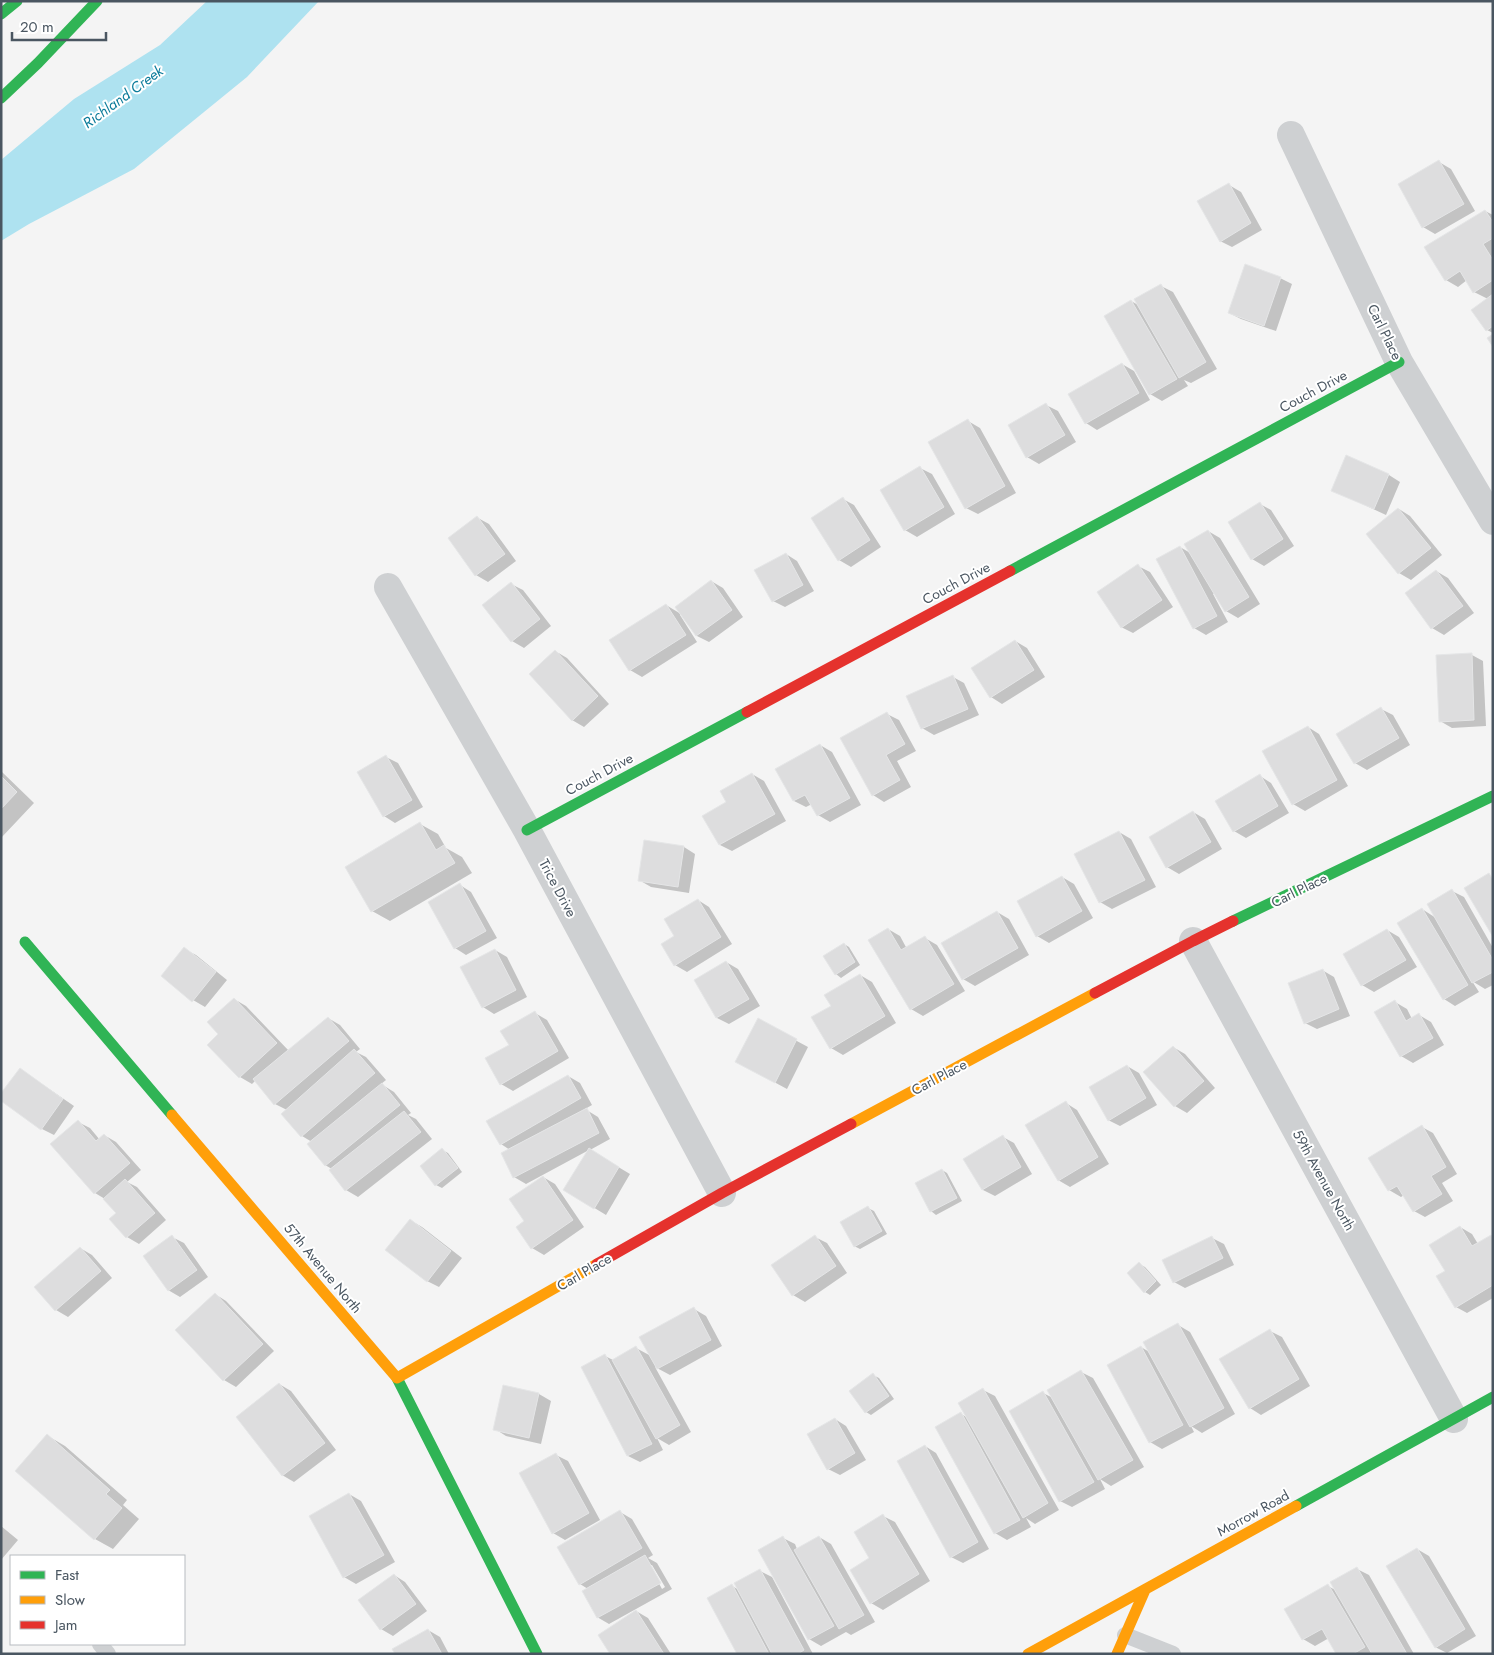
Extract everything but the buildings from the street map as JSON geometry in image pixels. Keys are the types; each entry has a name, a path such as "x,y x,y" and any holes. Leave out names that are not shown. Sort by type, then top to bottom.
{"main road":[{"path":"1,14 17,1"},
{"path":"1,98 38,64 98,1"},
{"name":"Couch Drive","path":"527,830 1399,362"},
{"name":"Carl Place","path":"397,1378 722,1193 1193,941 1493,796"},
{"name":"57th Avenue North","path":"25,942 397,1378 537,1654"},
{"name":"Morrow Road","path":"1028,1654 1493,1397"},
{"path":"1117,1654 1145,1590"}],"street":[{"name":"Carl Place","path":"1291,135 1399,362 1493,521"},
{"name":"Trice Drive","path":"388,587 527,830 722,1193"},
{"name":"59th Avenue North","path":"1193,941 1454,1419"}],"lane":[{"path":"1125,1635 1173,1654"}],"water":[{"name":"Richland Creek","path":"207,1 319,1 247,77 134,169 29,224 1,241 1,160 74,99 160,45"}],"traffic: fast":[{"path":"1,14 17,1"},
{"path":"1,98 38,63 97,1"},
{"path":"1010,571 1399,362"},
{"path":"527,830 747,712"},
{"path":"1233,921 1493,796"},
{"path":"25,942 172,1115"},
{"path":"397,1378 537,1654"},
{"path":"1296,1506 1493,1397"}],"traffic: slow":[{"path":"851,1124 1095,993"},
{"path":"172,1115 397,1378"},
{"path":"397,1378 597,1264"},
{"path":"1028,1654 1296,1506"},
{"path":"1117,1654 1145,1590"}],"traffic: jam":[{"path":"747,712 1010,571"},
{"path":"1095,993 1233,921"},
{"path":"597,1264 722,1193 851,1124"}]}
